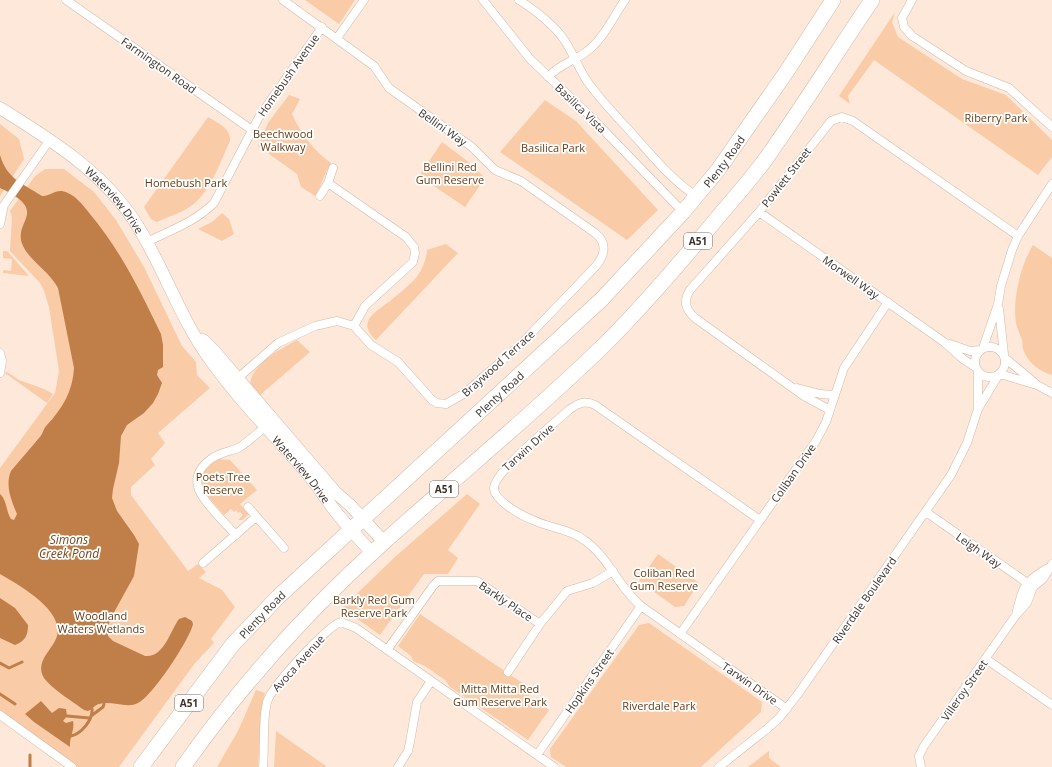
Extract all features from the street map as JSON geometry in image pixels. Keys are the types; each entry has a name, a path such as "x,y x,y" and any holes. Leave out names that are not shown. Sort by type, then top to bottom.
{"highway":[{"name":"Plenty Road","path":"142,767 233,644 278,597 602,299 683,212 718,170 782,79 833,0"},
{"name":"A51","path":"183,767 237,696 282,642 384,542 487,450 535,411 602,346 672,273 763,162 872,0"}],"street":[{"name":"Farmington Road","path":"66,0 252,130"},
{"path":"337,38 364,0"},
{"name":"Basilica Vista","path":"483,0 508,33 548,77 589,115 683,212"},
{"name":"Basilica Vista","path":"519,0 536,11 551,24 563,39 599,97 662,168 681,186 696,196"},
{"path":"548,77 556,69 575,60 588,51 625,0"},
{"path":"912,0 902,18 904,27 912,36 966,71 1009,88 1052,128"},
{"name":"Bellini Way","path":"285,1 374,66 389,88 472,147 495,170 521,181 595,233 602,240 604,250"},
{"name":"Homebush Avenue","path":"148,242 186,224 202,214 214,203 252,130 274,94 322,27"},
{"name":"Waterview Drive","path":"0,108 49,141 95,175 113,193 136,222 148,242 189,327 209,358 234,381 336,493 384,542"},
{"name":"Powlett Street","path":"830,410 804,396 695,318 687,310 686,304 686,299 690,290 759,212 825,126 831,121 842,117 853,121 1018,236"},
{"path":"0,224 4,205 49,141"},
{"path":"320,196 328,183 333,168"},
{"path":"234,381 278,343 288,338 329,322 344,322 354,326 365,306 411,265 415,253 414,247 406,237 328,183"},
{"path":"1037,385 999,375 985,377 977,369 975,358 982,349 998,304 1006,268 1018,236 1049,195 1052,184"},
{"name":"Morwell Way","path":"759,212 944,342 977,369"},
{"name":"Braywood Terrace","path":"354,326 371,345 398,362 432,400 437,403 446,404 465,393 519,346 600,262 604,250"},
{"name":"Coliban Drive","path":"680,634 816,441 830,410 834,395 850,358 888,302"},
{"path":"998,304 1005,367 999,375"},
{"name":"Morwell Way","path":"944,342 960,349 982,349"},
{"path":"982,349 994,347 1037,385 1052,393"},
{"path":"0,353 2,360 0,372"},
{"name":"Riverdale Boulevard","path":"977,369 978,409"},
{"name":"Riverdale Boulevard","path":"719,767 756,739 787,709 926,512 960,459 978,409 999,375"},
{"name":"Powlett Street","path":"790,385 820,394 834,395"},
{"name":"Tarwin Drive","path":"760,520 596,405 582,402 570,409 504,469 496,478 494,488 501,501 531,520 569,532 584,539 598,552 613,571 625,590 641,606 787,709"},
{"path":"236,535 201,494 197,484 198,478 202,467 207,462 215,456 239,448 270,422"},
{"name":"Waterview Drive","path":"270,422 351,529 372,553"},
{"path":"248,507 284,548"},
{"name":"Leigh Way","path":"926,512 1030,585"},
{"path":"203,564 256,517"},
{"name":"Villeroy Street","path":"921,767 919,756 924,746 1016,615 1027,602 1030,585 1043,579 1050,566"},
{"name":"Barkly Place","path":"508,672 540,624 567,592 593,583 613,571"},
{"name":"Barkly Place","path":"387,650 435,583 443,580 477,581 540,624"},
{"name":"Hopkins Street","path":"537,755 641,606"},
{"name":"Avoca Avenue","path":"263,767 266,712 269,696 276,685 329,629 337,623 345,623 356,628 387,650"},
{"path":"387,650 554,767"},
{"path":"986,659 1052,705"},
{"path":"398,767 408,751 417,702 431,681"},
{"path":"0,715 72,767"}],"green space":[{"path":"305,0 355,0 339,24"},
{"name":"Riberry Park","path":"895,12 892,22 898,37 962,79 1006,95 1052,140 1052,157 1038,175 874,60 848,96 850,104 839,96"},
{"name":"Beechwood Walkway","path":"289,95 300,99 292,114 299,128 313,147 331,163 315,196 301,187 297,174 258,146 268,123"},
{"name":"Basilica Park","path":"545,100 576,121 658,210 627,240 500,152"},
{"name":"Homebush Park","path":"208,117 226,129 230,136 230,141 211,182 201,197 191,206 157,222 151,219 144,207"},
{"path":"0,124 19,139 24,159 0,196"},
{"name":"Bellini Red Gum Reserve","path":"442,142 466,160 485,178 465,207 419,176"},
{"name":"Woodland Waters Wetlands","path":"45,169 64,169 94,192 116,220 144,267 182,346 196,362 197,375 210,388 158,433 165,443 151,459 155,465 131,487 131,495 188,571 198,564 206,572 199,578 222,590 235,607 211,639 214,643 195,663 119,767 73,767 0,714 0,468 55,393 59,371 49,307 44,291 40,283 10,251 12,217 10,211 35,176"},
{"path":"222,213 229,219 234,234 222,241 198,229 212,222"},
{"path":"446,244 458,253 376,340 370,334 368,328 370,318 416,278 421,271 427,250"},
{"path":"1033,245 1052,258 1052,375 1039,369 1025,354 1016,323 1015,304 1018,282"},
{"path":"3,251 7,251 29,276 3,273 3,270 11,271 12,259 3,258"},
{"path":"297,340 310,352 259,396 250,386 251,378 255,371 268,358"},
{"path":"7,372 19,380 53,394 47,403 5,373"},
{"name":"Poets Tree Reserve","path":"219,459 230,460 257,490 240,504 249,514 242,520 238,520 243,515 240,512 238,513 236,510 234,512 231,509 224,515 211,500 202,486 201,479 203,473 209,466"},
{"name":"Barkly Red Gum Reserve Park","path":"467,494 480,504 448,550 458,558 448,574 424,574 380,635 342,608 396,556"},
{"name":"Coliban Red Gum Reserve","path":"658,554 699,583 684,606 675,607 639,581"},
{"name":"Mitta Mitta Red Gum Reserve Park","path":"420,614 533,690 529,696 549,710 528,740 450,687 445,680 425,666 413,661 411,656 398,646"},
{"name":"Riverdale Park","path":"649,623 762,702 761,712 701,767 566,767 551,757 550,749 639,625"},
{"path":"256,690 265,693 262,704 258,767 217,767 238,731"},
{"path":"276,731 326,766 274,767"},
{"path":"769,751 769,758 781,767 748,767"}],"water":[{"name":"Simons Creek Pond","path":"0,155 7,170 16,180 42,196 57,191 62,191 70,194 81,203 121,257 161,334 163,345 163,367 158,370 157,375 162,383 158,394 153,403 144,413 127,425 121,436 119,463 112,498 117,511 139,544 134,576 107,628 108,636 113,641 145,656 157,653 162,648 179,619 185,617 192,621 193,624 185,642 170,667 152,690 134,705 104,703 88,711 84,710 49,684 42,674 41,669 43,661 55,641 58,631 55,620 49,610 40,601 19,585 0,574 0,494 4,499 9,516 14,520 17,514 11,498 9,476 11,471 40,436 62,406 69,392 74,368 58,288 50,276 30,256 23,246 21,237 27,210 24,204 15,196 0,188"},
{"path":"0,598 15,608 28,625 25,638 15,645 0,638"},
{"path":"41,701 52,713 59,708 66,709 67,716 63,721 66,723 73,721 70,747 25,714"}],"waterway":[{"path":"0,663 9,668 22,662"},
{"path":"0,694 15,704"},
{"path":"91,716 103,707 104,704"},
{"path":"71,736 75,735 86,726 91,718 92,709"},
{"path":"67,716 89,718"},
{"path":"30,755 30,767"}]}
